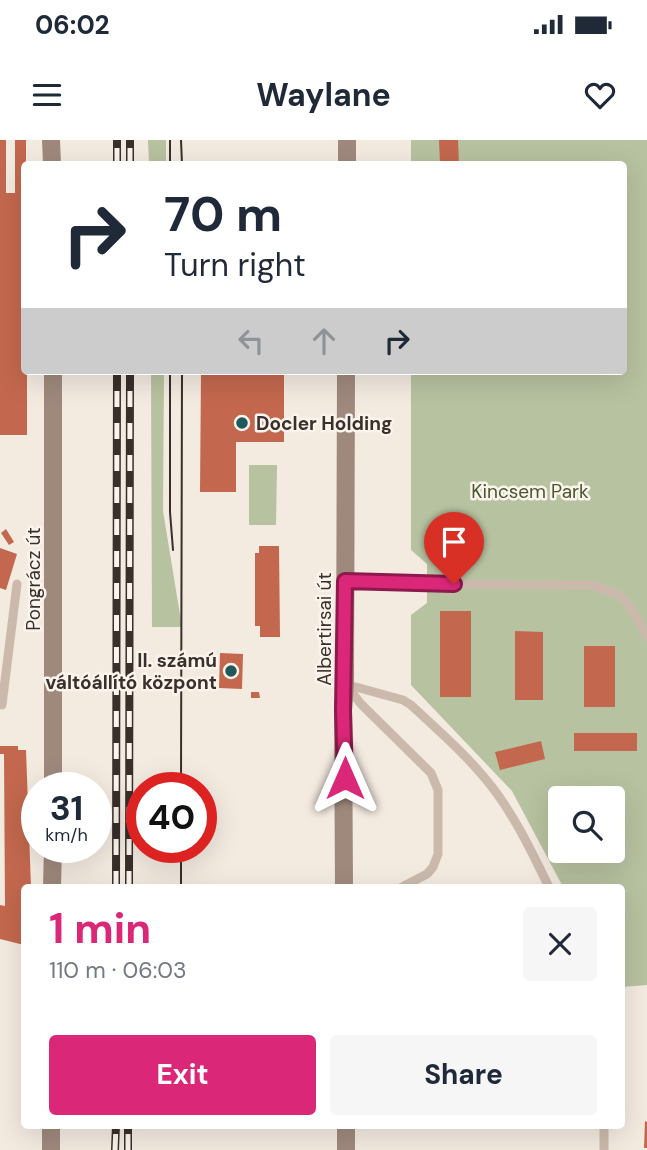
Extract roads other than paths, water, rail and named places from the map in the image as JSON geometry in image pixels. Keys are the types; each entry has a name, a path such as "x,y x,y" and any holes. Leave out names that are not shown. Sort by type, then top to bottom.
{"street":[{"path":"51,140 51,161"},
{"path":"347,140 347,161"},
{"name":"Pongrácz út","path":"53,375 53,772"},
{"name":"Albertirsai út","path":"344,884 346,375"},
{"path":"52,884 53,863"},
{"path":"51,1129 51,1150"},
{"path":"346,1129 346,1150"}],"lane":[{"path":"345,581 592,585 620,595 635,614 647,637"},
{"path":"0,715 17,584"},
{"path":"345,684 361,704 431,773 438,790 438,854 427,874 408,884"},
{"path":"345,684 403,700 460,751 507,807 547,884"},
{"path":"604,1129 604,1150"}],"tram line":[{"path":"170,140 170,161"},
{"path":"181,140 182,161"},
{"path":"170,375 170,512 173,550"},
{"path":"181,772 182,375"},
{"path":"181,863 181,884"}],"railway":[{"path":"117,140 117,161"},
{"path":"130,140 130,161"},
{"path":"116,884 117,375"},
{"path":"129,884 130,375"},
{"path":"115,1150 116,1129"},
{"path":"128,1129 128,1150"}],"place":[{"name":"Docler Holding","path":"242,423"},
{"name":"II. számú váltóállító központ","path":"231,671"}],"park label":[{"name":"Kincsem Park","path":"530,491"}]}
